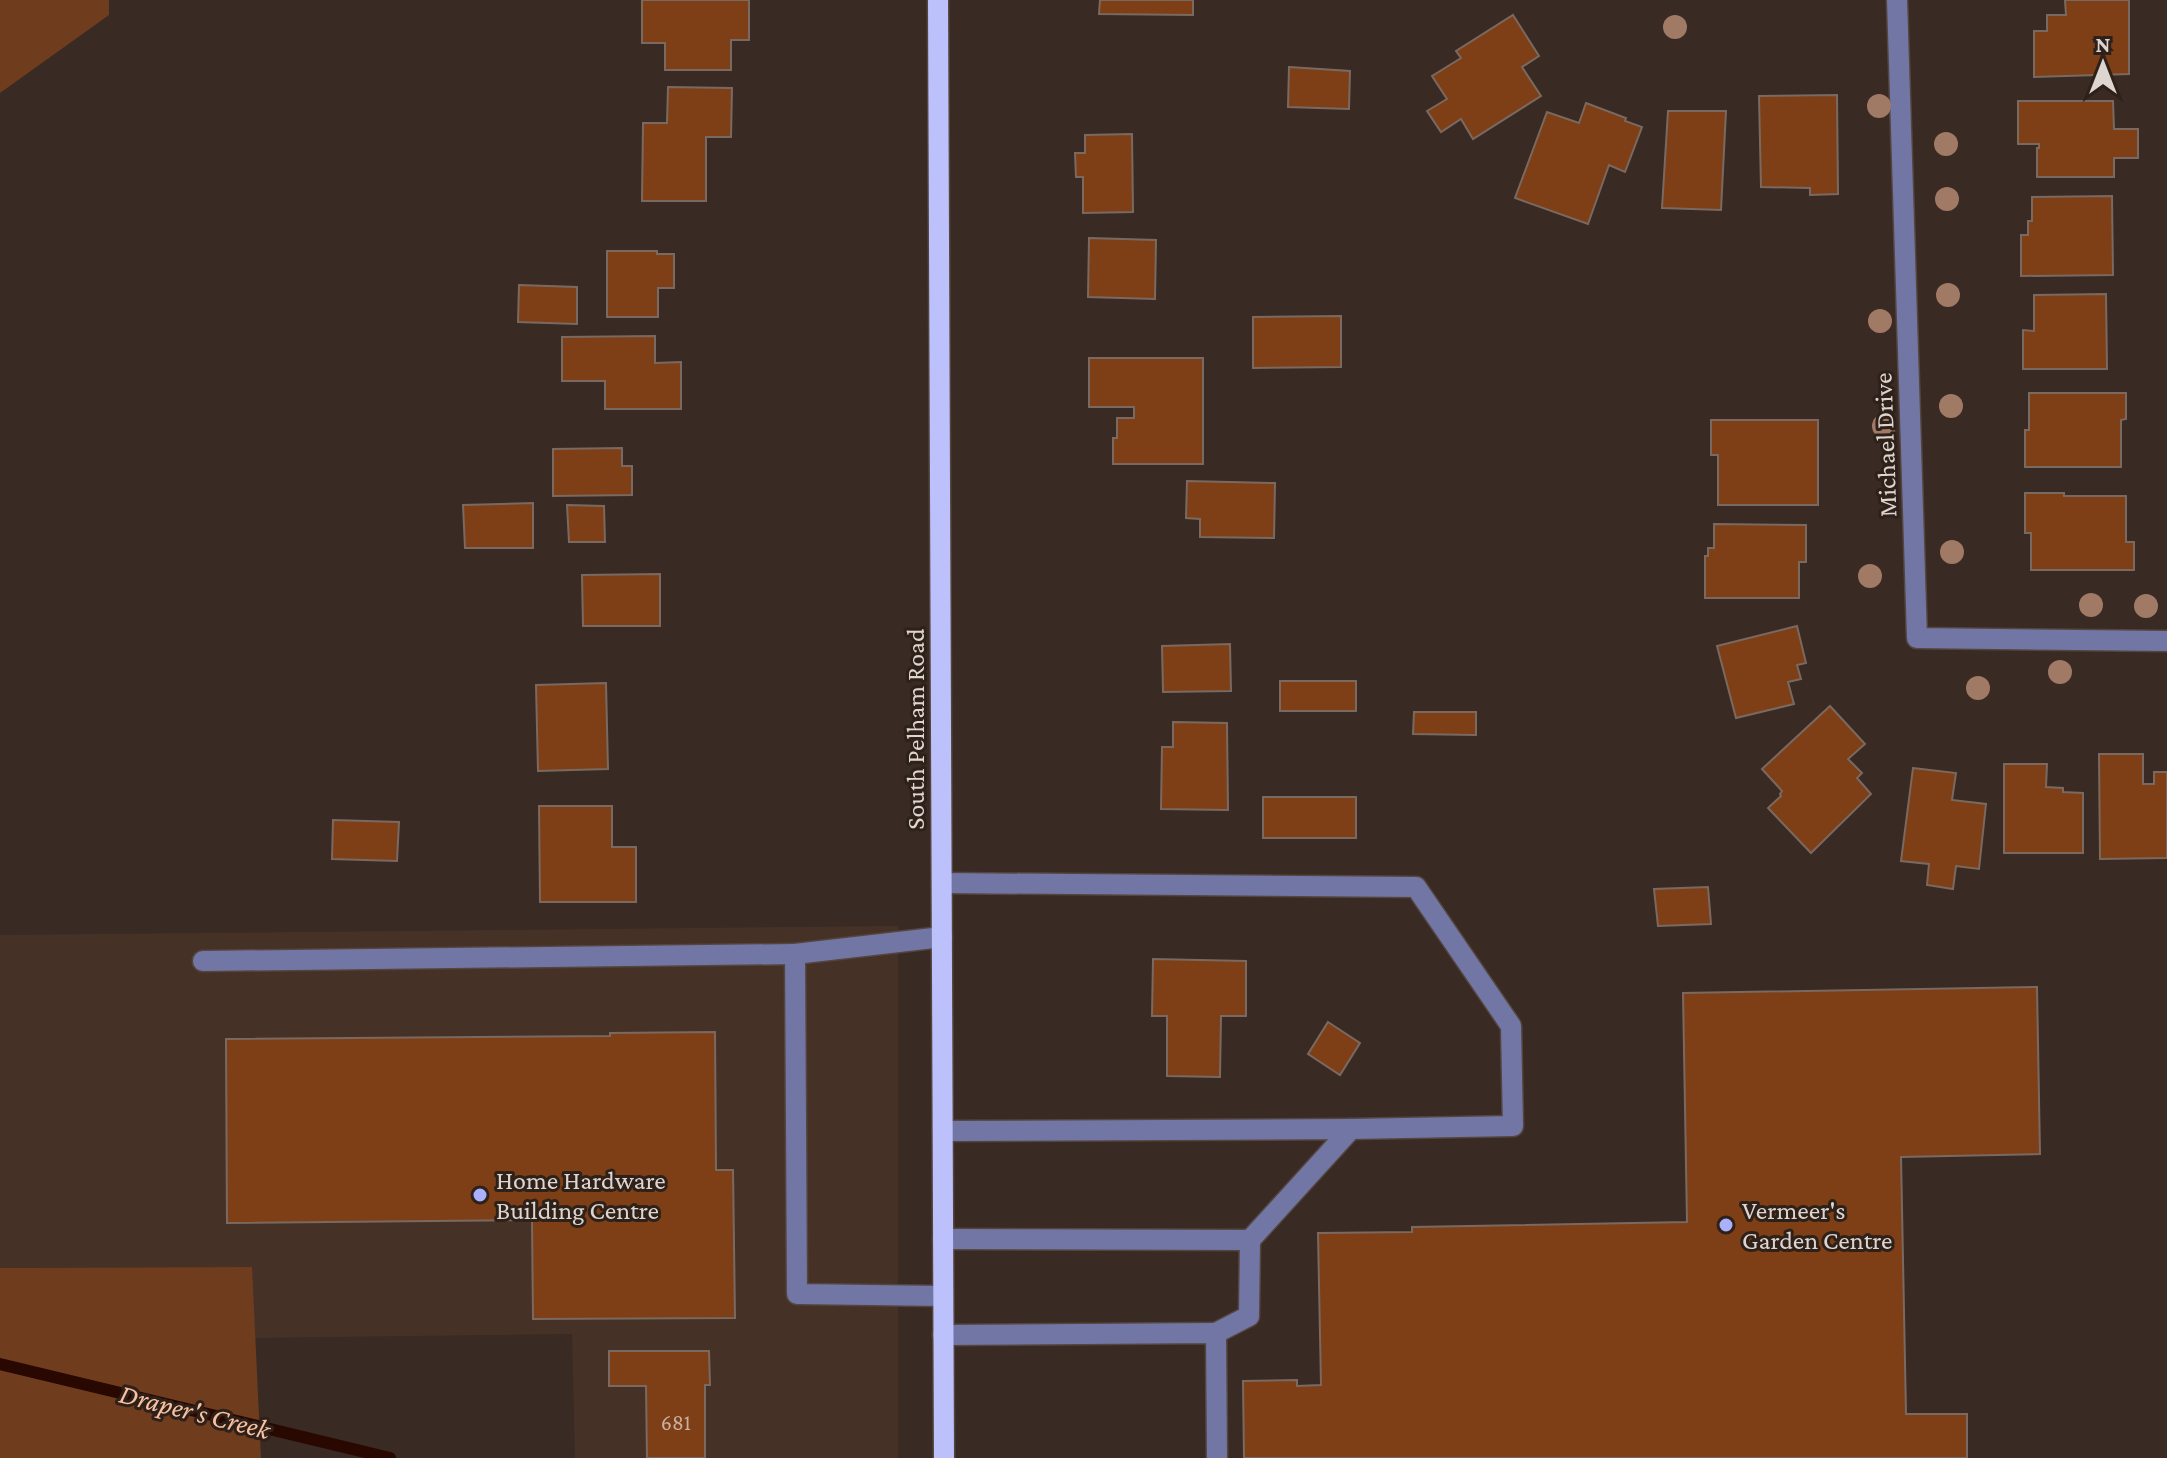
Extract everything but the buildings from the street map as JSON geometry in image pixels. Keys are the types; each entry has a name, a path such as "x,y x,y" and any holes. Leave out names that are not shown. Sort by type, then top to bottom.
{"main road":[{"name":"South Pelham Road","path":"938,0 944,1458"}],"street":[{"name":"Michael Drive","path":"1897,0 1917,638 2167,641"},
{"path":"942,883 1416,887 1511,1026 1513,1126 943,1131"},
{"path":"203,961 795,954 942,937"},
{"path":"795,954 797,1294 943,1296"},
{"path":"943,1335 1216,1333 1249,1316 1250,1240 1351,1129"},
{"path":"943,1239 1250,1240"},
{"path":"1216,1333 1217,1458"}],"shaded area":[{"path":"0,0 109,0 109,15 0,93"},
{"path":"898,926 898,1458 575,1458 572,1334 255,1338 251,1267 0,1268 0,935"},
{"path":"252,1267 261,1458 0,1458 0,1268"}],"waterway":[{"name":"Draper's Creek","path":"0,1364 390,1458"}],"place":[{"name":"Home Hardware Building Centre","path":"480,1195"},
{"name":"Vermeer's Garden Centre","path":"1726,1225"}]}
